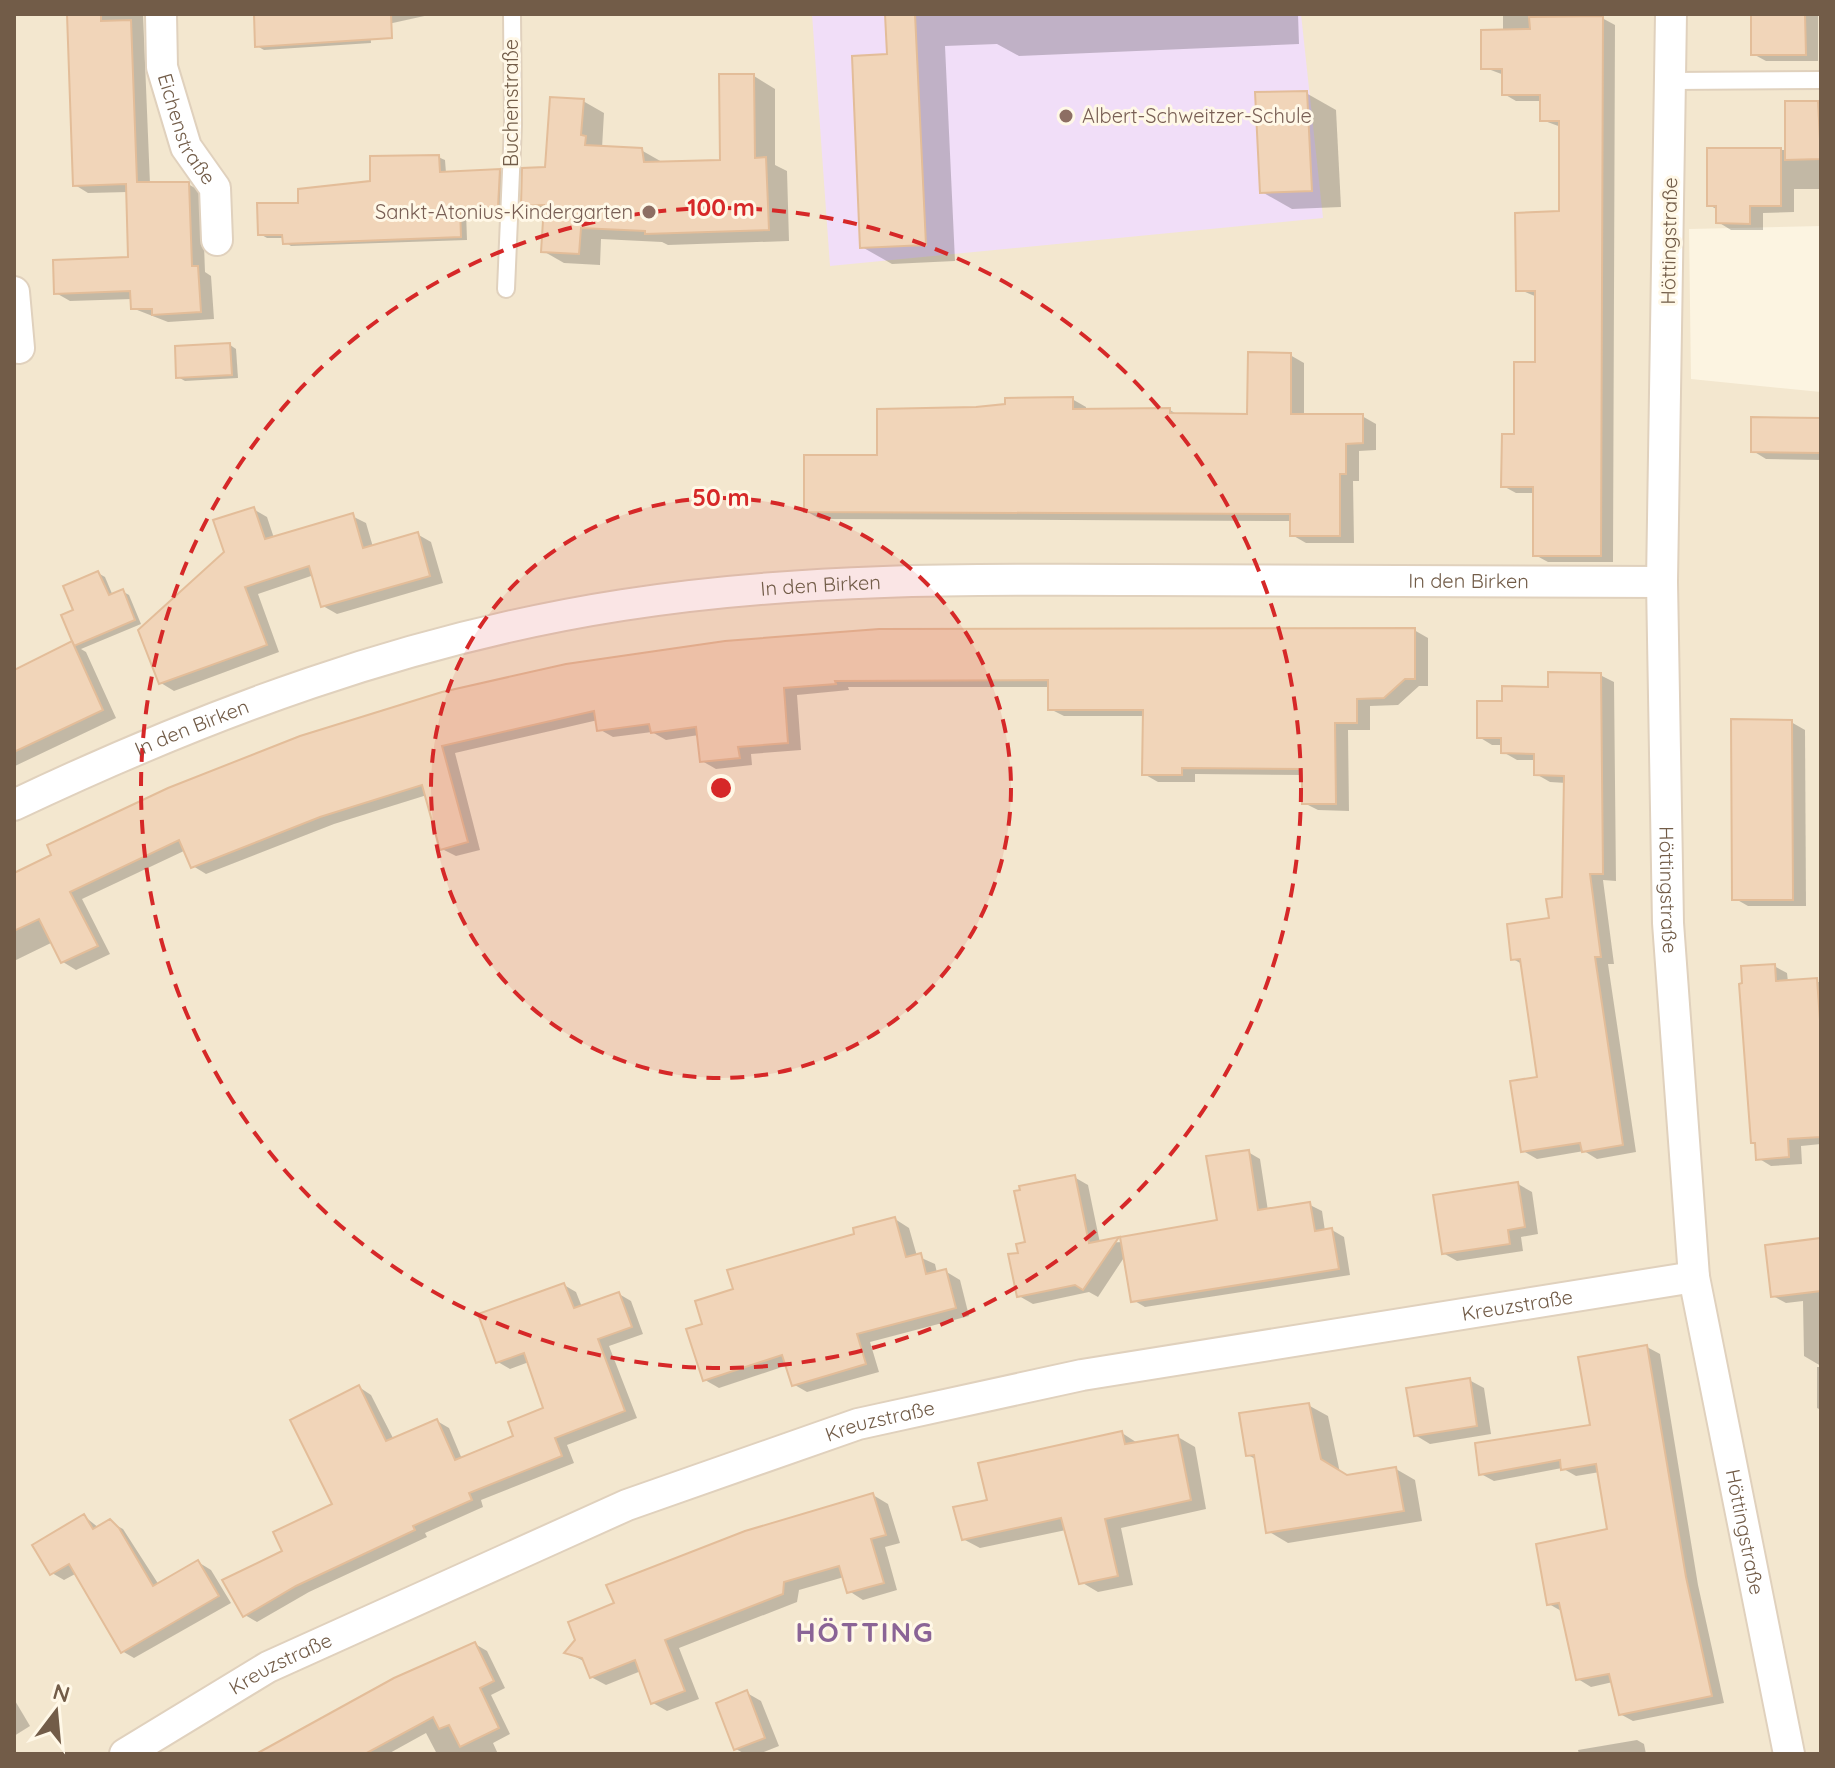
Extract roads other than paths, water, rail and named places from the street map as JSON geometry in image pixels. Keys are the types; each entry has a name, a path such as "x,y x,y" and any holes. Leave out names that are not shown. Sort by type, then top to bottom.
{"street":[{"name":"Eichenstraße","path":"161,14 162,67 186,147 215,188 217,240"},
{"name":"Höttingstraße","path":"1671,14 1662,582 1668,923 1694,1277 1789,1754"},
{"path":"14,292 19,348"},
{"name":"In den Birken","path":"14,805 132,749 258,699 387,658 621,605 738,590 961,579 1662,582"},
{"name":"Kreuzstraße","path":"125,1754 268,1667 627,1505 858,1424 1082,1375 1694,1277"}],"lane":[{"name":"Buchenstraße","path":"506,289 513,125 512,14"},
{"path":"1672,81 1821,80"}],"place":[{"name":"Albert-Schweitzer-Schule","path":"1066,116"},
{"name":"Sankt-Atonius-Kindergarten","path":"649,212"}],"district":[{"name":"HÖTTING","path":"865,1632"}]}
